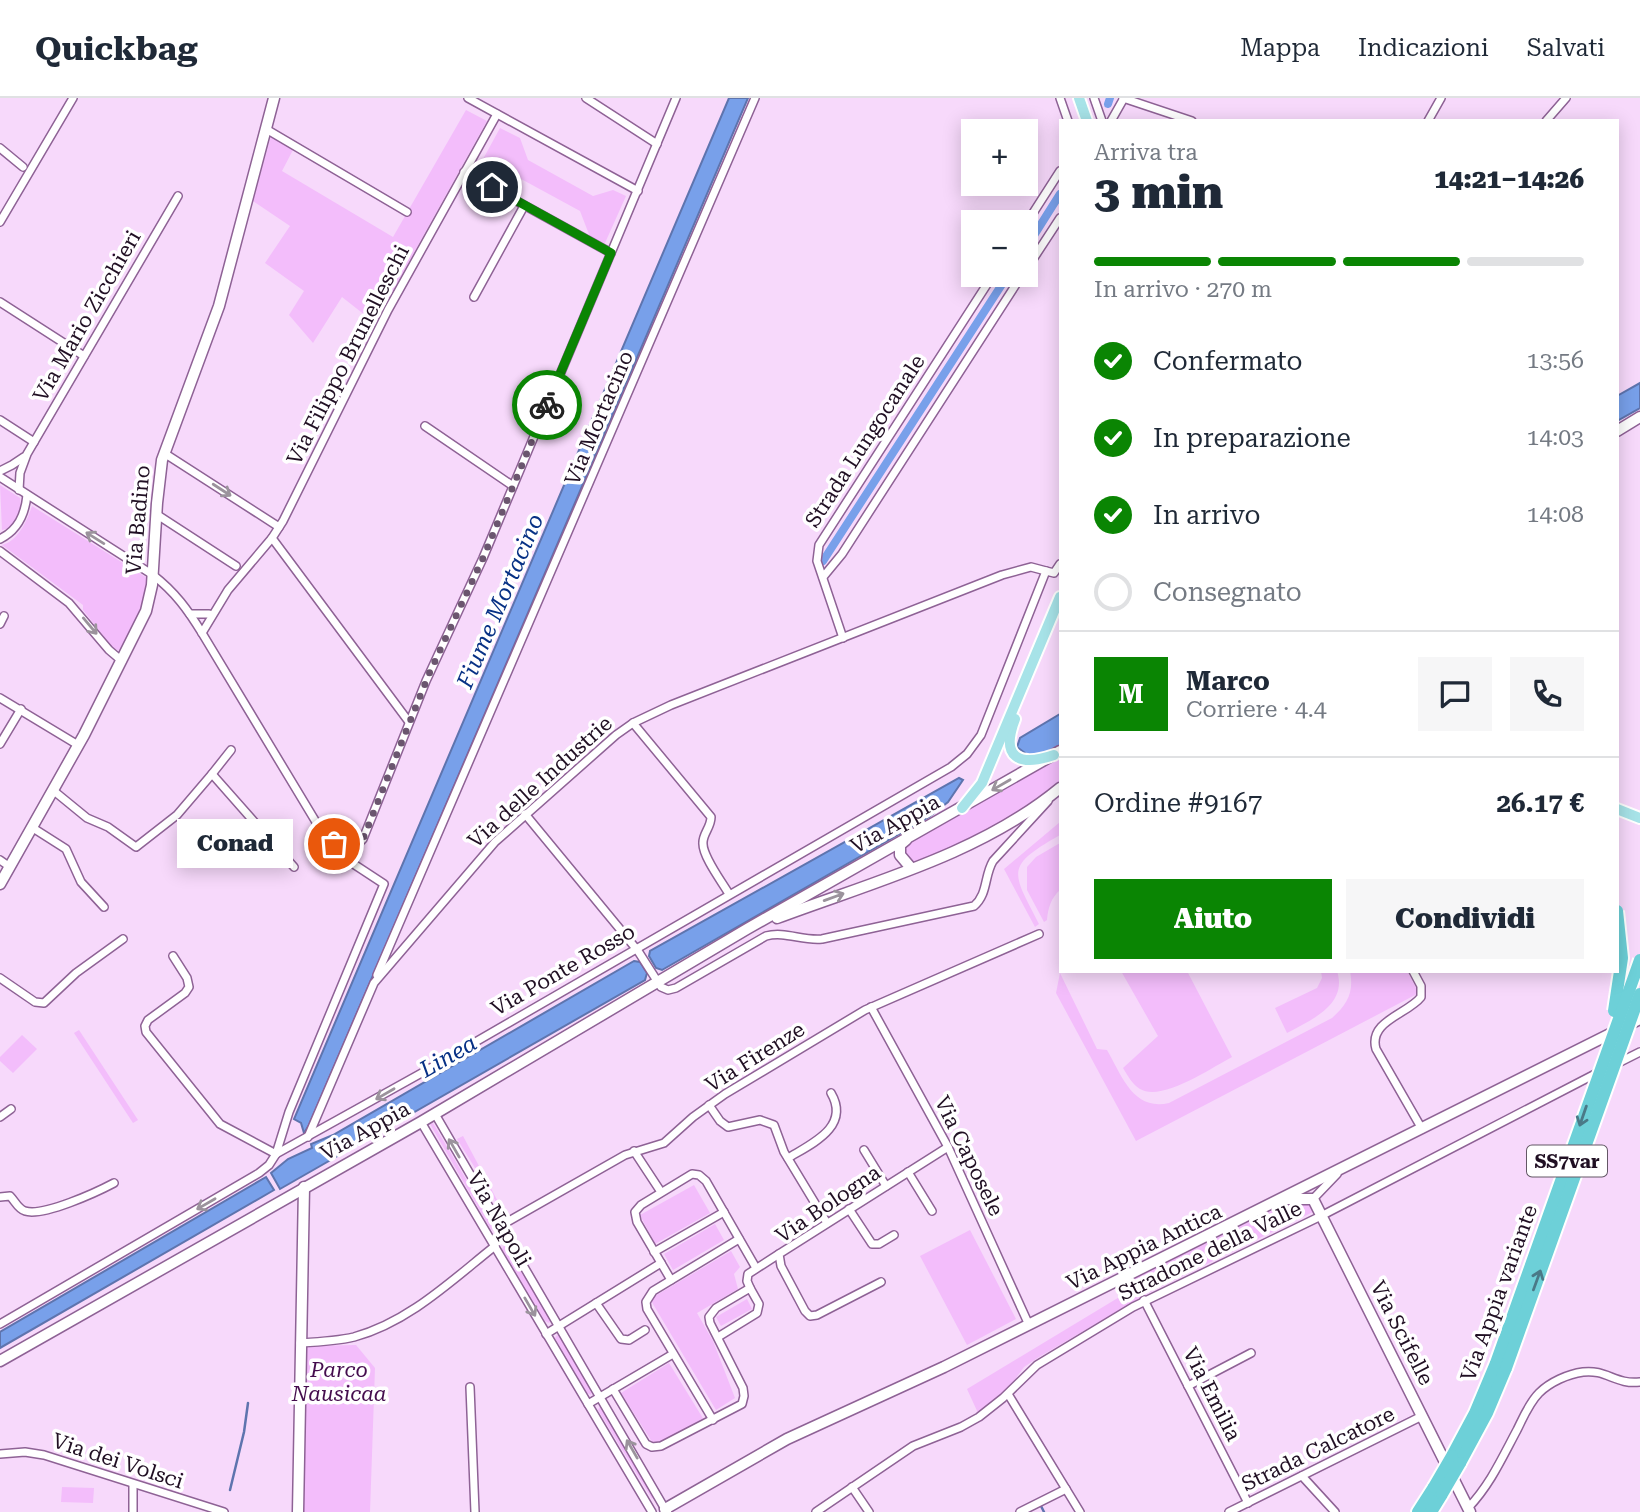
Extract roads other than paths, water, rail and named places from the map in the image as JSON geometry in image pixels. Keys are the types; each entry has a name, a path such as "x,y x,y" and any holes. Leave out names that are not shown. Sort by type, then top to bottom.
{"highway":[{"name":"SS7var","path":"1593,1088 1620,983 1622,947 1619,925"},
{"name":"Via Appia variante","path":"1431,1512 1438,1491 1492,1403 1501,1365 1593,1088 1640,960"},
{"name":"Via Appia variante","path":"1501,1365 1640,994"},
{"name":"Via Appia variante","path":"1418,1512 1438,1491"}],"main road":[{"path":"1079,98 1086,119"},
{"path":"962,808 982,783 1059,599"},
{"path":"1057,753 1037,761 1020,759 1011,752 1009,736 1059,616"},
{"path":"1619,810 1640,818"}],"street":[{"path":"0,222 74,98"},
{"name":"Via Badino","path":"0,884 54,791 146,611 153,575 156,514 164,453 219,306 274,98"},
{"path":"468,98 638,191"},
{"path":"586,98 657,144"},
{"path":"341,849 352,850 362,841 409,722 513,486 676,98"},
{"name":"Via Mortacino","path":"374,982 755,98"},
{"path":"1060,98 1067,119"},
{"path":"1094,98 1101,119"},
{"path":"1112,119 1123,98 1186,119"},
{"path":"1429,119 1441,98"},
{"path":"1548,119 1566,98"},
{"name":"Via Filippo Brunelleschi","path":"200,629 279,527 354,375 497,114"},
{"path":"266,129 407,212"},
{"path":"0,148 23,167"},
{"path":"464,172 611,253"},
{"path":"1035,210 1059,174"},
{"name":"Via Mario Zicchieri","path":"19,490 20,473 27,454 178,196"},
{"path":"474,298 524,206"},
{"path":"1038,252 1059,220"},
{"name":"Strada Lungocanale","path":"843,638 817,558 821,542 985,287"},
{"path":"823,577 844,551 1014,287"},
{"path":"0,302 84,356"},
{"path":"1619,429 1640,418"},
{"path":"0,420 34,442"},
{"path":"425,426 513,486"},
{"path":"164,453 279,527"},
{"name":"Via Mario Zicchieri","path":"0,471 12,466 27,454"},
{"path":"0,477 153,575 176,595 200,629 320,828 354,864 384,882 384,888 289,1112 277,1153 232,1132 218,1122 146,1032 148,1020 189,987 187,978 173,956"},
{"path":"0,538 19,522 27,495"},
{"path":"156,514 236,566"},
{"path":"272,538 409,722"},
{"path":"0,551 69,603 109,650 122,661"},
{"name":"Via Ponte Rosso","path":"0,1324 259,1173 270,1165 277,1153 636,950 936,776 967,754 986,725 1050,572 1059,565"},
{"name":"Via delle Industrie","path":"306,1138 374,982 477,860 525,814 633,723 671,705 1008,573 1034,567 1050,572"},
{"name":"Via Filippo Brunelleschi","path":"200,629 219,604"},
{"path":"190,614 209,614"},
{"path":"0,624 4,616"},
{"path":"0,698 78,745"},
{"path":"0,744 21,709"},
{"path":"633,723 709,815 711,824 703,839 704,848 729,894"},
{"path":"54,791 87,818 108,827 136,847 177,815 231,750"},
{"name":"Via Appia","path":"0,1361 435,1114 747,929 1057,753"},
{"path":"212,774 293,867"},
{"path":"525,814 666,990 674,989 770,935 783,934 818,940 971,907 983,895 993,861 1057,791"},
{"name":"Via Appia","path":"747,929 966,847 1007,826 1057,791"},
{"path":"1007,826 1013,832 1013,841"},
{"path":"33,828 66,849 81,882 104,907"},
{"path":"906,839 901,845 900,855 911,868"},
{"path":"0,860 10,867"},
{"name":"Via Firenze","path":"300,1343 345,1339 384,1325 422,1303 494,1244 503,1230 634,1151 664,1143 692,1116 871,1007 1039,934"},
{"path":"0,978 35,1002 43,1003 52,998 76,973 123,939"},
{"path":"1414,973 1421,986 1421,997 1381,1027 1374,1042 1422,1129"},
{"name":"Via Caposele","path":"871,1007 948,1147 1029,1325"},
{"name":"Via Appia Antica","path":"665,1510 781,1442 1029,1325 1640,1019"},
{"name":"Stradone della Valle","path":"816,1512 913,1446 974,1420 1008,1394 1037,1364 1144,1300 1321,1216 1640,1052"},
{"path":"788,1158 829,1132 836,1108 831,1093"},
{"path":"709,1105 720,1121 728,1127 760,1120 772,1123 778,1129 781,1145 788,1158 827,1223"},
{"path":"0,1117 11,1109"},
{"name":"Via Napoli","path":"435,1114 665,1510"},
{"name":"Via Napoli","path":"421,1122 652,1512"},
{"name":"Via Bologna","path":"881,1282 817,1315 810,1316 804,1311 781,1266 779,1254 948,1147"},
{"path":"864,1150 886,1186"},
{"path":"634,1151 661,1192"},
{"path":"1283,1199 1313,1199 1327,1182 1350,1166"},
{"path":"908,1172 932,1211"},
{"path":"671,1280 637,1222 635,1212 638,1207 690,1175 699,1175 706,1181 756,1268"},
{"path":"0,1197 10,1196 21,1209 33,1212 81,1199 114,1183"},
{"path":"298,1512 304,1187"},
{"name":"Via Scifelle","path":"1313,1199 1469,1510"},
{"path":"849,1209 872,1244 879,1244 894,1235"},
{"path":"654,1252 724,1212"},
{"path":"713,1420 673,1354 646,1302 651,1292 739,1239"},
{"path":"718,1337 757,1313 759,1304 750,1289 747,1276 779,1254"},
{"path":"545,1334 661,1263"},
{"path":"613,1389 644,1441 652,1447 661,1446 740,1406 744,1396 743,1388 709,1320 710,1312 750,1289"},
{"name":"Via Emilia","path":"1144,1300 1248,1503"},
{"path":"596,1303 621,1339 629,1340 645,1330"},
{"path":"1188,1385 1251,1353"},
{"path":"588,1404 673,1354"},
{"path":"1469,1510 1490,1480 1532,1402 1549,1385 1587,1372 1603,1373 1623,1383 1640,1382"},
{"path":"470,1387 475,1512"},
{"path":"1008,1394 1080,1512"},
{"name":"Strada Calcatore","path":"1229,1512 1422,1416"},
{"name":"Via dei Volsci","path":"0,1454 40,1454 224,1512"},
{"path":"1302,1476 1335,1512"},
{"path":"133,1485 133,1512"},
{"path":"852,1488 869,1512"},
{"path":"1020,1512 1066,1489"}],"water":[{"path":"729,98 748,98 304,1133 301,1123 294,1119"},
{"path":"1640,383 1640,408 1619,420 1619,395"},
{"path":"1059,715 1059,747 1046,754 1029,756 1017,747 1020,738"},
{"path":"959,778 963,780 948,802 929,817 662,970 656,968 649,956 650,951"},
{"path":"634,961 640,962 647,973 645,980 280,1189 271,1173 288,1159 312,1148 311,1144 333,1135"},
{"path":"266,1177 274,1190 0,1348 0,1332"}],"waterway":[{"path":"1108,104 1110,98"},
{"path":"1038,229 1059,196"},
{"path":"823,561 1000,287"},
{"path":"230,1490 248,1403"},
{"path":"1041,1506 1044,1512"}],"place":[{"name":"Conad","path":"334,844"}],"water label":[{"name":"Fiume Mortacino","path":"500,601"},
{"name":"Linea","path":"448,1056"}],"park label":[{"name":"Parco Nausicaa","path":"339,1382"}]}
